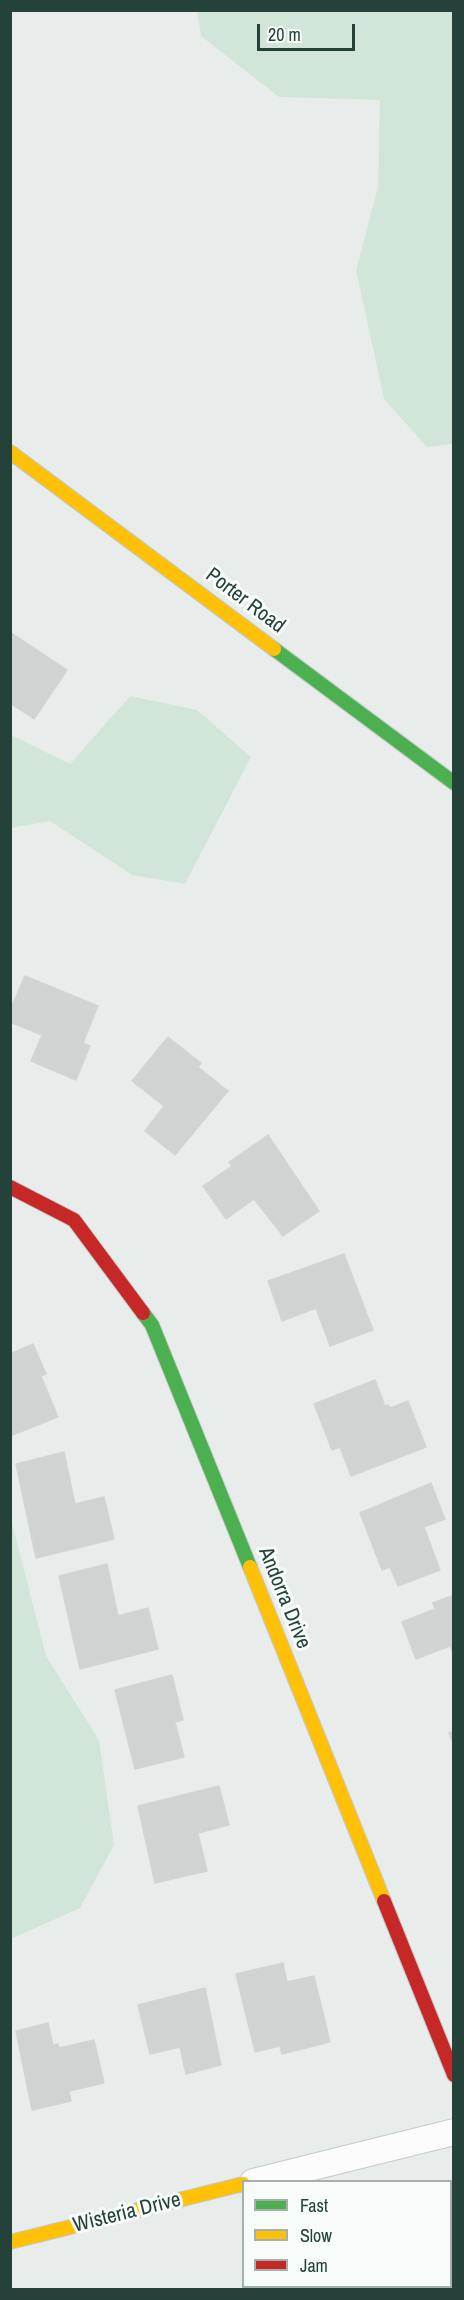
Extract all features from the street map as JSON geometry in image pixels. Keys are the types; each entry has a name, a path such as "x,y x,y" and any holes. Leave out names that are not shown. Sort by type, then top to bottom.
{"street":[{"name":"Porter Road","path":"10,452 453,783"},
{"name":"Andorra Drive","path":"10,1186 74,1220 152,1325 453,2075"},
{"path":"258,2180 453,2132"},
{"name":"Wisteria Drive","path":"10,2242 242,2184"}],"green space":[{"path":"197,11 453,11 453,444 427,447 384,399 356,270 378,187 380,100 279,97 201,36"},
{"path":"130,696 197,710 251,757 185,884 132,875 50,821 11,828 11,735 70,764"},
{"path":"11,1519 46,1656 99,1740 114,1845 80,1908 11,1939"}],"building":[{"path":"10,632 67,670 34,719 10,703"},
{"path":"25,976 98,1006 83,1043 90,1046 76,1080 31,1061 42,1035 10,1022 10,1010"},
{"path":"168,1037 201,1063 198,1067 228,1091 175,1155 145,1131 164,1106 132,1081"},
{"path":"268,1135 319,1211 283,1236 254,1199 226,1219 203,1186 232,1166 229,1162"},
{"path":"344,1254 373,1330 330,1346 316,1308 282,1321 268,1281"},
{"path":"33,1344 46,1374 41,1376 58,1417 10,1436 10,1354"},
{"path":"375,1380 385,1406 388,1405 390,1408 408,1401 426,1447 351,1476 340,1447 332,1450 314,1404"},
{"path":"64,1452 75,1504 104,1497 114,1539 36,1558 16,1464"},
{"path":"431,1483 445,1519 424,1527 440,1570 398,1586 390,1567 382,1570 360,1513"},
{"path":"107,1564 118,1616 148,1608 158,1649 80,1669 59,1576"},
{"path":"454,1595 454,1656 450,1646 416,1659 402,1622 435,1609 433,1603"},
{"path":"172,1675 183,1720 175,1722 184,1757 135,1769 115,1690"},
{"path":"454,1731 454,1745 449,1733"},
{"path":"219,1786 229,1825 198,1833 207,1871 155,1883 138,1806"},
{"path":"283,1963 287,1982 314,1976 330,2042 282,2054 280,2046 255,2052 236,1974"},
{"path":"205,1988 221,2065 186,2074 180,2047 150,2054 138,2005"},
{"path":"48,2023 53,2045 58,2044 59,2048 94,2040 104,2083 69,2091 71,2101 32,2110 16,2031"},
{"path":"334,2288 380,2288 380,2290 334,2290"}],"traffic: fast":[{"path":"274,649 454,783"},
{"path":"143,1313 152,1325 250,1567"}],"traffic: slow":[{"path":"10,452 274,649"},
{"path":"250,1567 384,1901"},
{"path":"10,2242 242,2184"}],"traffic: jam":[{"path":"10,1187 74,1220 143,1313"},
{"path":"384,1901 454,2075"}]}
